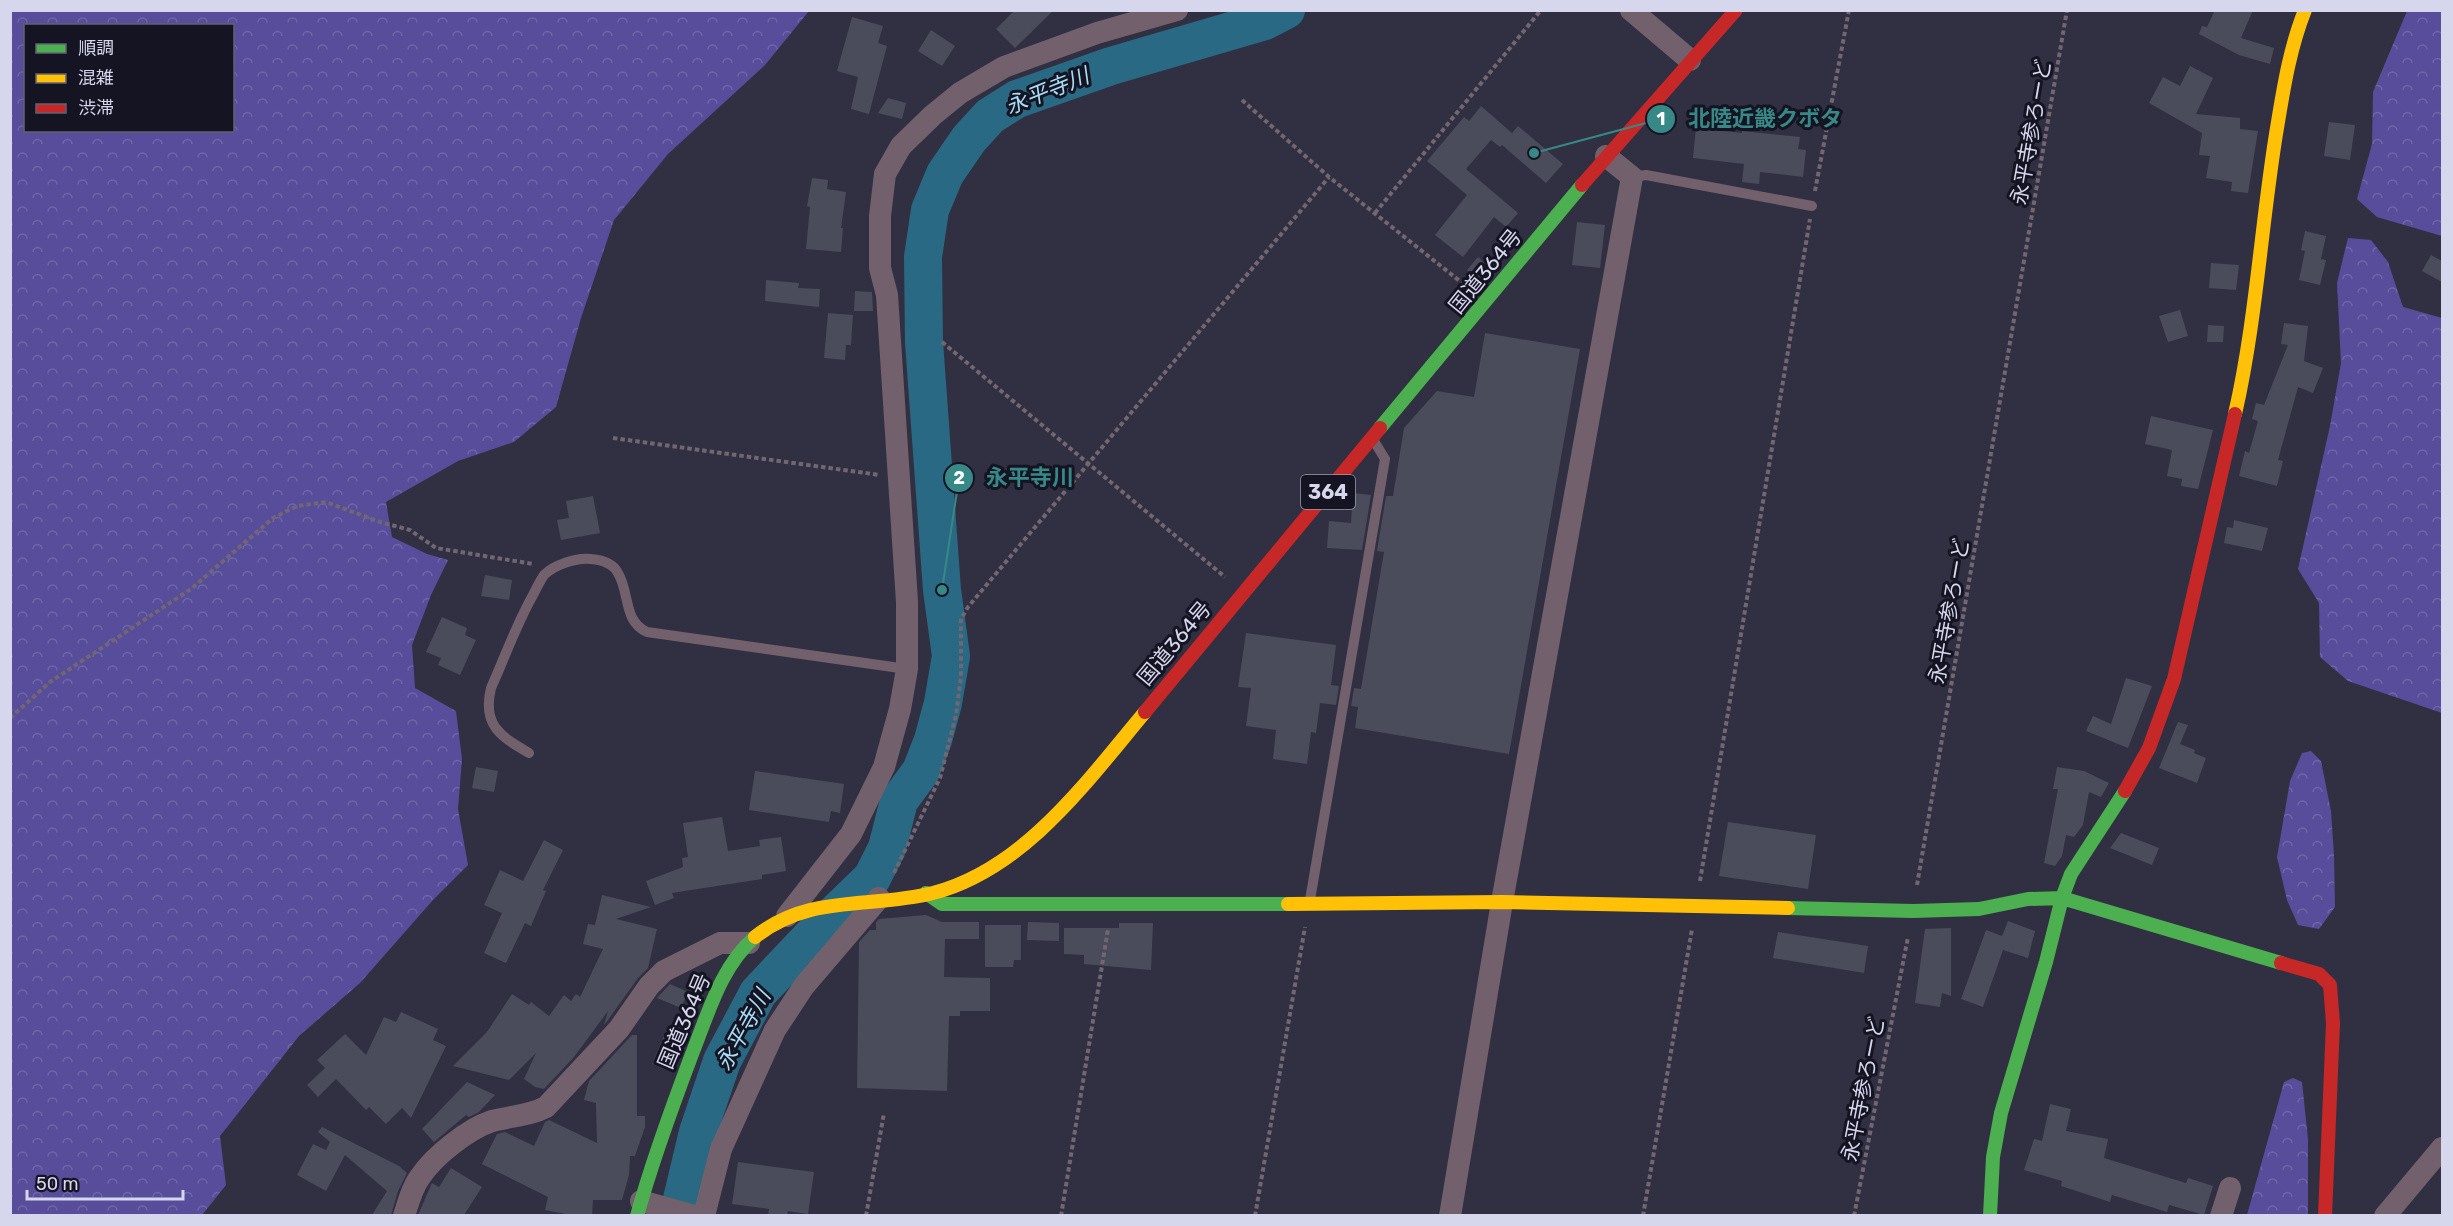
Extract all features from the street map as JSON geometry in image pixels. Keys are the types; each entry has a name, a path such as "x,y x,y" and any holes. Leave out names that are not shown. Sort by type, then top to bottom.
{"main road":[{"name":"国道364号","path":"643,1207 657,1148 712,1002 727,974 749,943 795,913 834,903 926,894 953,887 984,873 1049,823 1089,779 1373,439 1606,156 1736,10"},
{"path":"1990,1215 1994,1157 2001,1113 2046,962 2062,898 2072,874 2116,808 2149,748 2174,679 2243,378 2267,189 2282,96 2297,30 2305,10"},
{"path":"926,894 942,903 1112,905 1502,902 1913,911 1979,909 2028,899 2062,898 2319,974 2330,985 2333,1023 2325,1215"}],"street":[{"path":"795,913 851,834 884,767 900,709 907,669 907,602 900,475 887,295 880,268 880,216 885,174 901,147 933,115 960,93 1004,67 1097,33 1177,10"},
{"path":"1631,10 1690,60"},
{"path":"1450,1215 1502,902 1632,177 1606,156"},
{"path":"704,1215 721,1149 775,1030 804,986 880,898"},
{"path":"404,1215 418,1179 430,1163 461,1138 491,1122 533,1113 546,1107 619,1029 649,986 664,971 720,943 749,943"},
{"path":"2385,1215 2442,1148"},
{"path":"2222,1215 2230,1188"},
{"path":"643,1207 695,1215"}],"lane":[{"path":"1632,177 1646,175 1812,206"},
{"path":"1309,904 1385,459 1373,439"},
{"path":"529,753 503,738 494,729 488,700 491,688 527,606 544,576 553,568 585,558 610,564 618,571 632,619 636,627 647,632 907,669"}],"path":[{"path":"1375,213 1541,10"},
{"path":"1643,1215 1812,206 1849,10"},
{"name":"永平寺参ろーど","path":"1854,1215 1913,911 2067,10"},
{"path":"1242,100 1329,177 1486,302"},
{"path":"880,898 940,778 957,715 961,676 961,619 968,607 1329,177"},
{"path":"942,342 1243,593"},
{"path":"613,438 875,476 900,475"},
{"path":"10,718 50,682 191,589 273,518 297,506 326,502 380,522 410,530 436,548 553,568"},
{"path":"1255,1215 1309,904"},
{"path":"1061,1215 1112,905"},
{"path":"866,1215 884,1113"}],"green space":[{"path":"10,11 809,11 765,65 668,154 614,220 581,318 556,407 514,442 458,461 386,502 392,537 427,554 448,560 431,595 412,645 415,688 456,711 462,759 458,809 468,865 433,900 360,983 299,1036 220,1136 226,1185 202,1215 11,1215"},
{"path":"2407,11 2442,11 2442,236 2377,217 2357,199 2372,144 2373,92"},
{"path":"2348,238 2371,240 2388,262 2403,307 2442,318 2442,713 2348,681 2320,657 2319,603 2298,569 2330,426 2341,363 2337,283"},
{"path":"2311,751 2321,761 2331,811 2334,855 2335,907 2319,929 2298,925 2287,900 2277,857 2290,781 2302,753"},
{"path":"2293,1078 2302,1082 2308,1139 2308,1215 2247,1215 2284,1082"}],"building":[{"path":"1015,10 1054,10 1015,48 996,29"},
{"path":"2215,10 2253,10 2241,38 2274,48 2270,64 2239,55 2199,34 2202,26 2207,27"},
{"path":"852,17 883,26 878,43 887,46 869,114 851,109 858,77 837,71"},
{"path":"931,30 955,46 942,66 918,51"},
{"path":"2190,66 2213,78 2196,114 2240,118 2240,129 2258,131 2248,193 2231,191 2232,182 2206,178 2210,156 2199,155 2202,133 2149,103 2163,77 2180,86"},
{"path":"888,98 906,103 902,119 878,113"},
{"path":"1481,106 1512,133 1518,126 1563,164 1546,183 1502,145 1500,147 1491,140 1466,169 1518,213 1506,227 1494,217 1463,257 1435,235 1467,195 1427,161 1464,117 1469,121"},
{"path":"2329,122 2355,125 2350,160 2324,156"},
{"path":"1696,128 1800,137 1798,149 1806,150 1803,177 1760,172 1759,184 1742,182 1744,164 1693,158"},
{"path":"812,178 828,180 827,189 846,192 841,228 843,228 841,252 806,249 810,207 807,206"},
{"path":"1577,222 1605,225 1600,268 1572,265"},
{"path":"2305,231 2326,236 2321,259 2326,260 2320,285 2299,280 2305,251 2301,250"},
{"path":"2431,255 2442,261 2442,282 2422,271"},
{"path":"1478,257 1489,267 1479,280 1467,270"},
{"path":"2211,263 2239,265 2236,290 2209,288"},
{"path":"766,280 799,283 798,288 820,289 819,307 765,301"},
{"path":"855,291 872,292 873,311 854,311"},
{"path":"2180,310 2188,336 2168,342 2159,316"},
{"path":"828,313 853,315 851,345 846,345 845,360 824,358"},
{"path":"2284,323 2308,326 2304,361 2323,368 2313,393 2298,387 2278,460 2283,461 2277,486 2239,476 2245,451 2249,453 2258,421 2252,419 2256,403 2264,405 2288,345 2281,344"},
{"path":"2208,325 2224,326 2223,342 2207,342"},
{"path":"1485,333 1580,349 1509,754 1355,728 1358,707 1351,706 1354,688 1361,689 1384,552 1377,551 1386,496 1393,496 1404,428 1437,391 1474,397"},
{"path":"2151,416 2213,430 2198,489 2181,486 2182,479 2167,476 2172,450 2145,444"},
{"path":"1353,493 1371,495 1362,550 1327,548 1329,521 1351,523"},
{"path":"593,496 600,533 561,540 557,520 569,518 566,501"},
{"path":"2234,520 2268,528 2262,551 2224,543 2227,527 2233,528"},
{"path":"485,575 512,580 509,600 481,596"},
{"path":"442,617 467,628 465,635 476,640 460,675 438,665 441,658 426,652"},
{"path":"1246,633 1336,645 1331,685 1339,686 1336,705 1320,703 1316,733 1311,732 1307,764 1273,759 1276,730 1246,726 1251,688 1238,687"},
{"path":"2126,678 2152,686 2128,748 2086,731 2093,716 2111,724"},
{"path":"2178,722 2188,725 2180,744 2195,750 2194,753 2206,758 2197,783 2159,768"},
{"path":"476,767 498,771 494,792 472,788"},
{"path":"2057,767 2084,771 2109,783 2101,797 2089,792 2083,825 2074,837 2066,835 2062,856 2055,866 2044,863 2058,789 2053,789"},
{"path":"755,771 844,784 840,813 831,811 829,822 749,810"},
{"path":"722,817 728,851 760,846 759,840 781,837 786,871 762,875 762,879 672,893 674,898 655,905 646,881 683,867 682,858 688,857 683,823"},
{"path":"1728,822 1816,835 1808,889 1719,876"},
{"path":"2121,833 2159,848 2152,865 2110,848"},
{"path":"544,840 563,850 543,890 546,891 531,926 525,923 506,963 484,953 502,913 484,905 500,870 523,881"},
{"path":"602,895 651,907 616,919 657,929 648,968 638,978 604,1025 608,1011 574,1057 544,1089 535,1087 524,1079 536,1053 509,1080 453,1066 487,1032 512,994 529,1005 531,1002 549,1016 564,995 571,1001 576,994 580,997 603,949 583,944 588,924 595,925"},
{"path":"926,915 942,922 979,922 979,939 945,939 944,977 990,978 990,1011 960,1011 960,1016 949,1016 947,1091 857,1088 859,942 870,930 876,930 876,922 879,919"},
{"path":"2008,921 2035,931 2028,958 2003,950 1983,1007 1961,999 1986,930 2002,936"},
{"path":"1028,922 1059,923 1059,941 1027,940"},
{"path":"1119,923 1153,923 1151,970 1084,964 1084,955 1064,954 1064,928 1119,928"},
{"path":"985,925 1021,925 1021,960 1014,960 1013,967 985,967"},
{"path":"1951,928 1951,996 1942,993 1940,1007 1915,1003 1925,929"},
{"path":"1778,932 1868,946 1864,973 1773,958"},
{"path":"670,984 688,992 681,1008 657,998"},
{"path":"401,1012 438,1029 433,1040 446,1046 411,1118 402,1108 386,1124 369,1107 366,1110 336,1079 318,1097 307,1085 325,1068 317,1060 345,1034 366,1055 384,1017 396,1022"},
{"path":"632,1035 637,1035 637,1116 645,1116 645,1127 635,1156 630,1156 629,1175 622,1200 593,1200 592,1215 571,1215 545,1210 548,1197 482,1164 497,1134 505,1132 534,1146 545,1122 549,1120 597,1143 596,1103 584,1100 589,1081"},
{"path":"664,1036 677,1041 666,1070 652,1064"},
{"path":"467,1082 495,1095 479,1112 469,1117 466,1115 434,1142 422,1129"},
{"path":"2050,1104 2071,1109 2066,1131 2108,1139 2104,1158 2186,1183 2188,1178 2213,1186 2204,1215 2169,1205 2167,1212 2112,1195 2110,1202 2061,1186 2062,1181 2024,1170 2034,1139 2042,1141"},
{"path":"322,1127 399,1166 407,1173 398,1191 391,1215 372,1215 387,1191 345,1155 326,1191 297,1175 313,1144 326,1150 330,1142 318,1132"},
{"path":"738,1162 814,1172 808,1214 788,1211 787,1215 768,1215 769,1209 732,1204"},
{"path":"451,1168 482,1187 464,1215 418,1215 432,1183 439,1187"}],"waterway":[{"name":"永平寺川","path":"678,1216 698,1132 722,1061 758,993 872,878 887,848 899,801 921,771 933,740 943,703 951,656 942,590 924,342 923,257 930,210 945,174 969,139 990,116 1017,99 1111,66 1265,21 1286,10"}],"traffic: fast":[{"path":"1380,428 1582,185"},
{"path":"1990,1216 1993,1157 2001,1113 2046,962 2062,898 2071,874 2125,791"},
{"path":"926,893 942,904 1288,904"},
{"path":"1788,908 1913,911 1979,909 2028,899 2062,898 2281,963"},
{"path":"637,1216 663,1134 710,1007 724,976 743,949 755,937"}],"traffic: slow":[{"path":"2235,414 2248,345 2281,103 2291,56 2305,10"},
{"path":"755,937 776,923 797,914 841,904 910,898 933,893 966,881 997,864 1052,819 1077,793 1145,712"},
{"path":"1288,904 1502,902 1788,908"}],"traffic: jam":[{"path":"1582,185 1736,10"},
{"path":"2125,791 2149,748 2174,679 2235,414"},
{"path":"1145,712 1380,428"},
{"path":"2281,963 2319,974 2330,985 2333,1023 2325,1216"}],"place":[{"name":"北陸近畿クボタ","path":"1534,153"},
{"name":"永平寺川","path":"942,590"}]}
